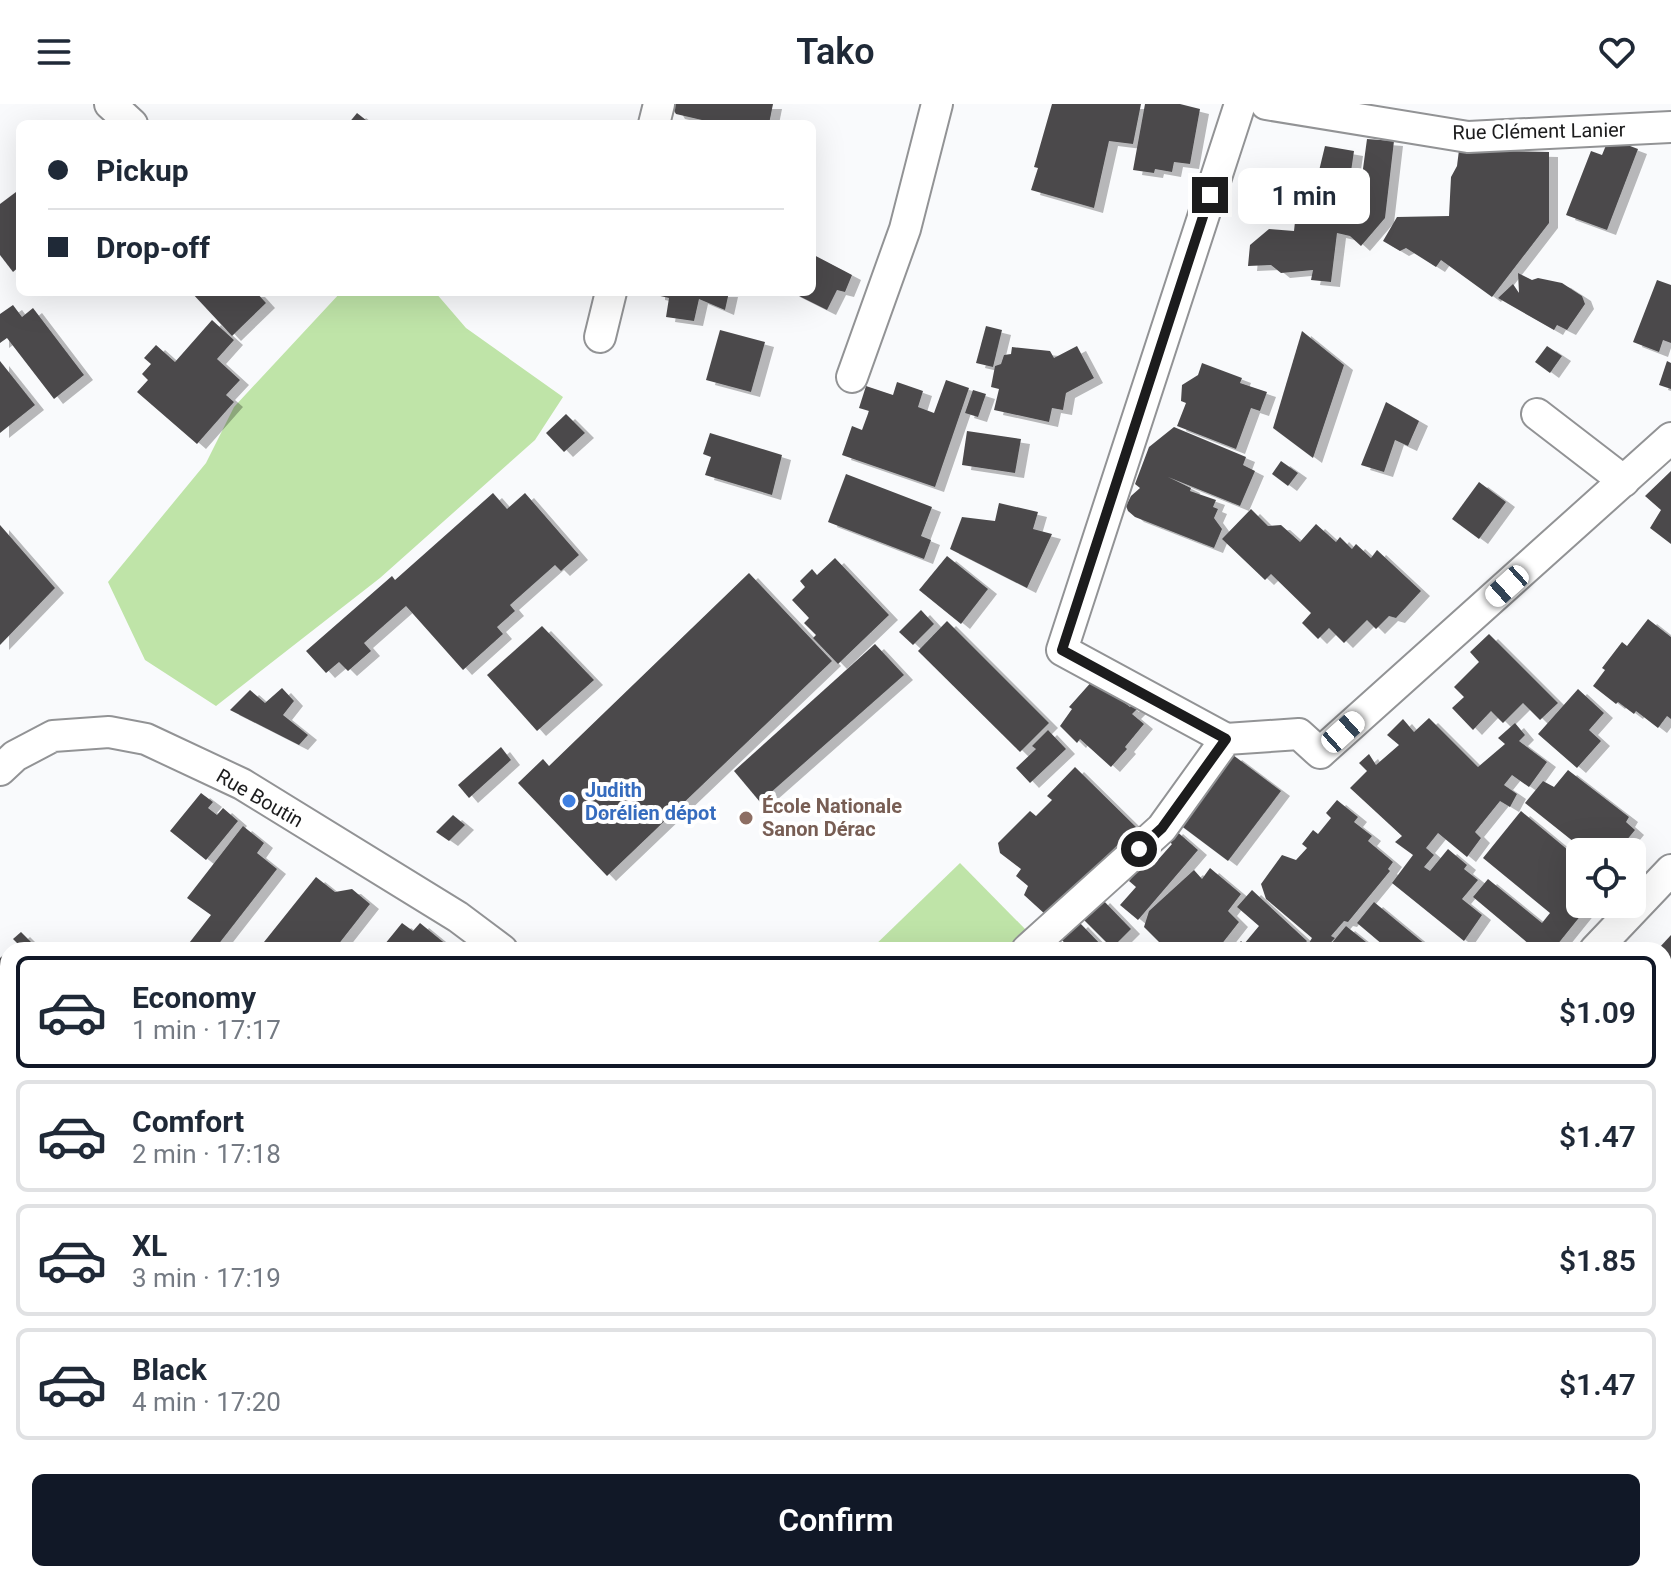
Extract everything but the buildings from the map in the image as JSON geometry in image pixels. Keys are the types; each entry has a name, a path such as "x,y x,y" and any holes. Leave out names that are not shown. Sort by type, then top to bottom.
{"street":[{"path":"110,104 128,120"},
{"path":"852,377 905,229 937,104"},
{"path":"1240,104 1062,650 1226,739 1299,734 1320,753 1671,438"},
{"name":"Rue Clément Lanier","path":"1266,104 1468,137 1671,127"},
{"path":"600,337 610,296"},
{"path":"1537,414 1624,481"},
{"name":"Rue Boutin","path":"0,770 15,756 53,736 109,732 146,739 242,784 458,917 491,942"},
{"path":"1036,942 1162,828 1226,739"},
{"path":"1603,942 1671,870"}],"green space":[{"path":"337,296 438,296 466,328 563,397 535,440 380,578 216,706 145,660 108,582 206,463 234,407"},
{"path":"960,863 1026,930 1013,942 878,942"}],"place":[{"name":"Judith Dorélien dépot","path":"569,801"},
{"name":"École Nationale Sanon Dérac","path":"746,818"}],"route":[{"path":"1139,849 1162,828 1226,739 1062,650 1210,195"}]}
